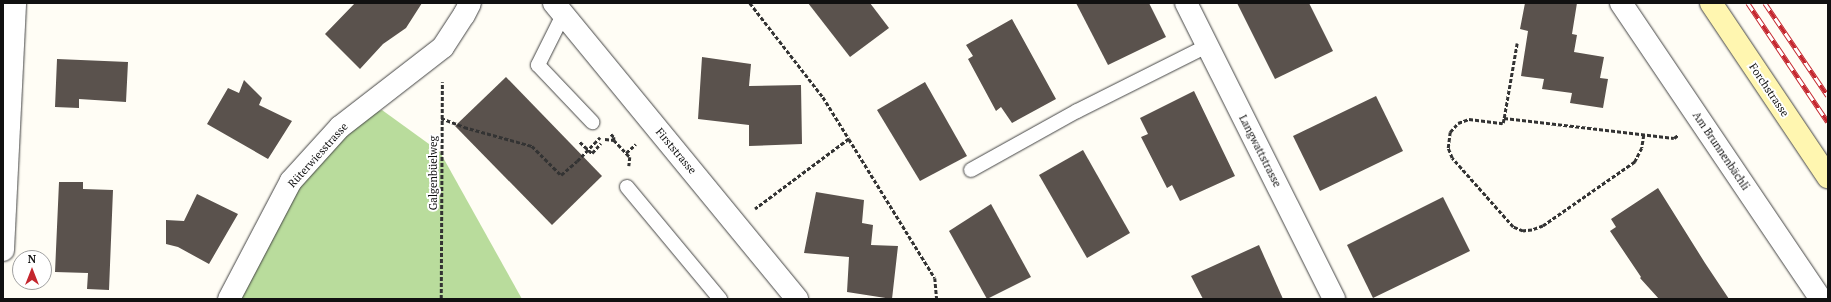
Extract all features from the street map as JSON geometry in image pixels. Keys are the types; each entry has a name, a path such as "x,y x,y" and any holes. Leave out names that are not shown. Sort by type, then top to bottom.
{"main road":[{"name":"Forchstrasse","path":"1711,3 1828,177"}],"street":[{"path":"3,250 15,3"},
{"name":"Rüterwiesstrasse","path":"229,299 291,181 340,127 443,47 470,3"},
{"name":"Langwattstrasse","path":"1186,3 1334,299"},
{"name":"Am Brunnenbächli","path":"1621,3 1821,299"},
{"name":"Firststrasse","path":"559,9 797,299"}],"lane":[{"path":"559,9 538,65 592,122"},
{"path":"971,170 1078,110 1207,46"},
{"path":"627,187 720,299"}],"path":[{"path":"750,3 823,97 935,278 937,299"},
{"path":"1517,43 1503,123 1469,119 1458,122 1450,132 1448,148 1452,158 1513,227 1523,231 1532,230 1543,226 1635,162 1642,148 1644,135"},
{"name":"Galgenbüelweg","path":"441,299 441,118 443,47"},
{"path":"441,118 464,127 532,146 561,174 600,138 614,140 630,157 627,187"},
{"path":"1504,118 1674,138 1700,120"},
{"path":"592,153 605,138"},
{"path":"736,223 849,139"}],"green space":[{"path":"382,110 440,152 522,299 229,299 291,181 340,127"}],"building":[{"path":"355,3 422,3 406,28 383,44 360,69 325,34"},
{"path":"808,3 870,3 889,28 850,57"},
{"path":"1076,3 1149,3 1166,37 1108,65"},
{"path":"1237,3 1309,3 1333,51 1275,79"},
{"path":"1525,3 1577,3 1572,34 1577,35 1574,52 1604,57 1600,78 1608,79 1603,108 1570,103 1572,93 1542,89 1544,79 1521,76 1528,31 1520,29"},
{"path":"1012,19 1056,99 1012,123 1001,107 996,111 968,59 973,56 966,45"},
{"path":"702,57 751,64 749,86 801,85 802,144 749,146 749,125 698,119"},
{"path":"57,59 128,62 126,102 79,99 79,108 55,107"},
{"path":"506,77 602,176 552,225 455,126"},
{"path":"244,80 262,98 259,105 292,121 268,159 207,124 228,88 239,93"},
{"path":"925,82 967,156 920,181 877,110"},
{"path":"1194,91 1235,176 1180,201 1172,185 1167,188 1141,137 1148,134 1140,118"},
{"path":"1376,96 1403,151 1320,191 1293,136"},
{"path":"1083,150 1130,233 1087,258 1039,175"},
{"path":"59,182 83,182 83,189 113,190 109,290 87,289 88,273 55,272"},
{"path":"1658,188 1729,299 1659,299 1640,278 1641,277 1610,231 1616,227 1611,219"},
{"path":"816,192 864,200 862,223 873,225 871,245 898,246 892,299 847,292 849,257 804,253"},
{"path":"197,194 238,214 209,264 178,247 166,244 166,220 184,221"},
{"path":"1443,197 1470,251 1373,298 1347,245"},
{"path":"991,204 1031,277 987,299 949,231"},
{"path":"1259,245 1283,299 1203,299 1191,276"}],"railway":[{"path":"1748,3 1828,122"},
{"path":"1765,3 1828,96"}]}
